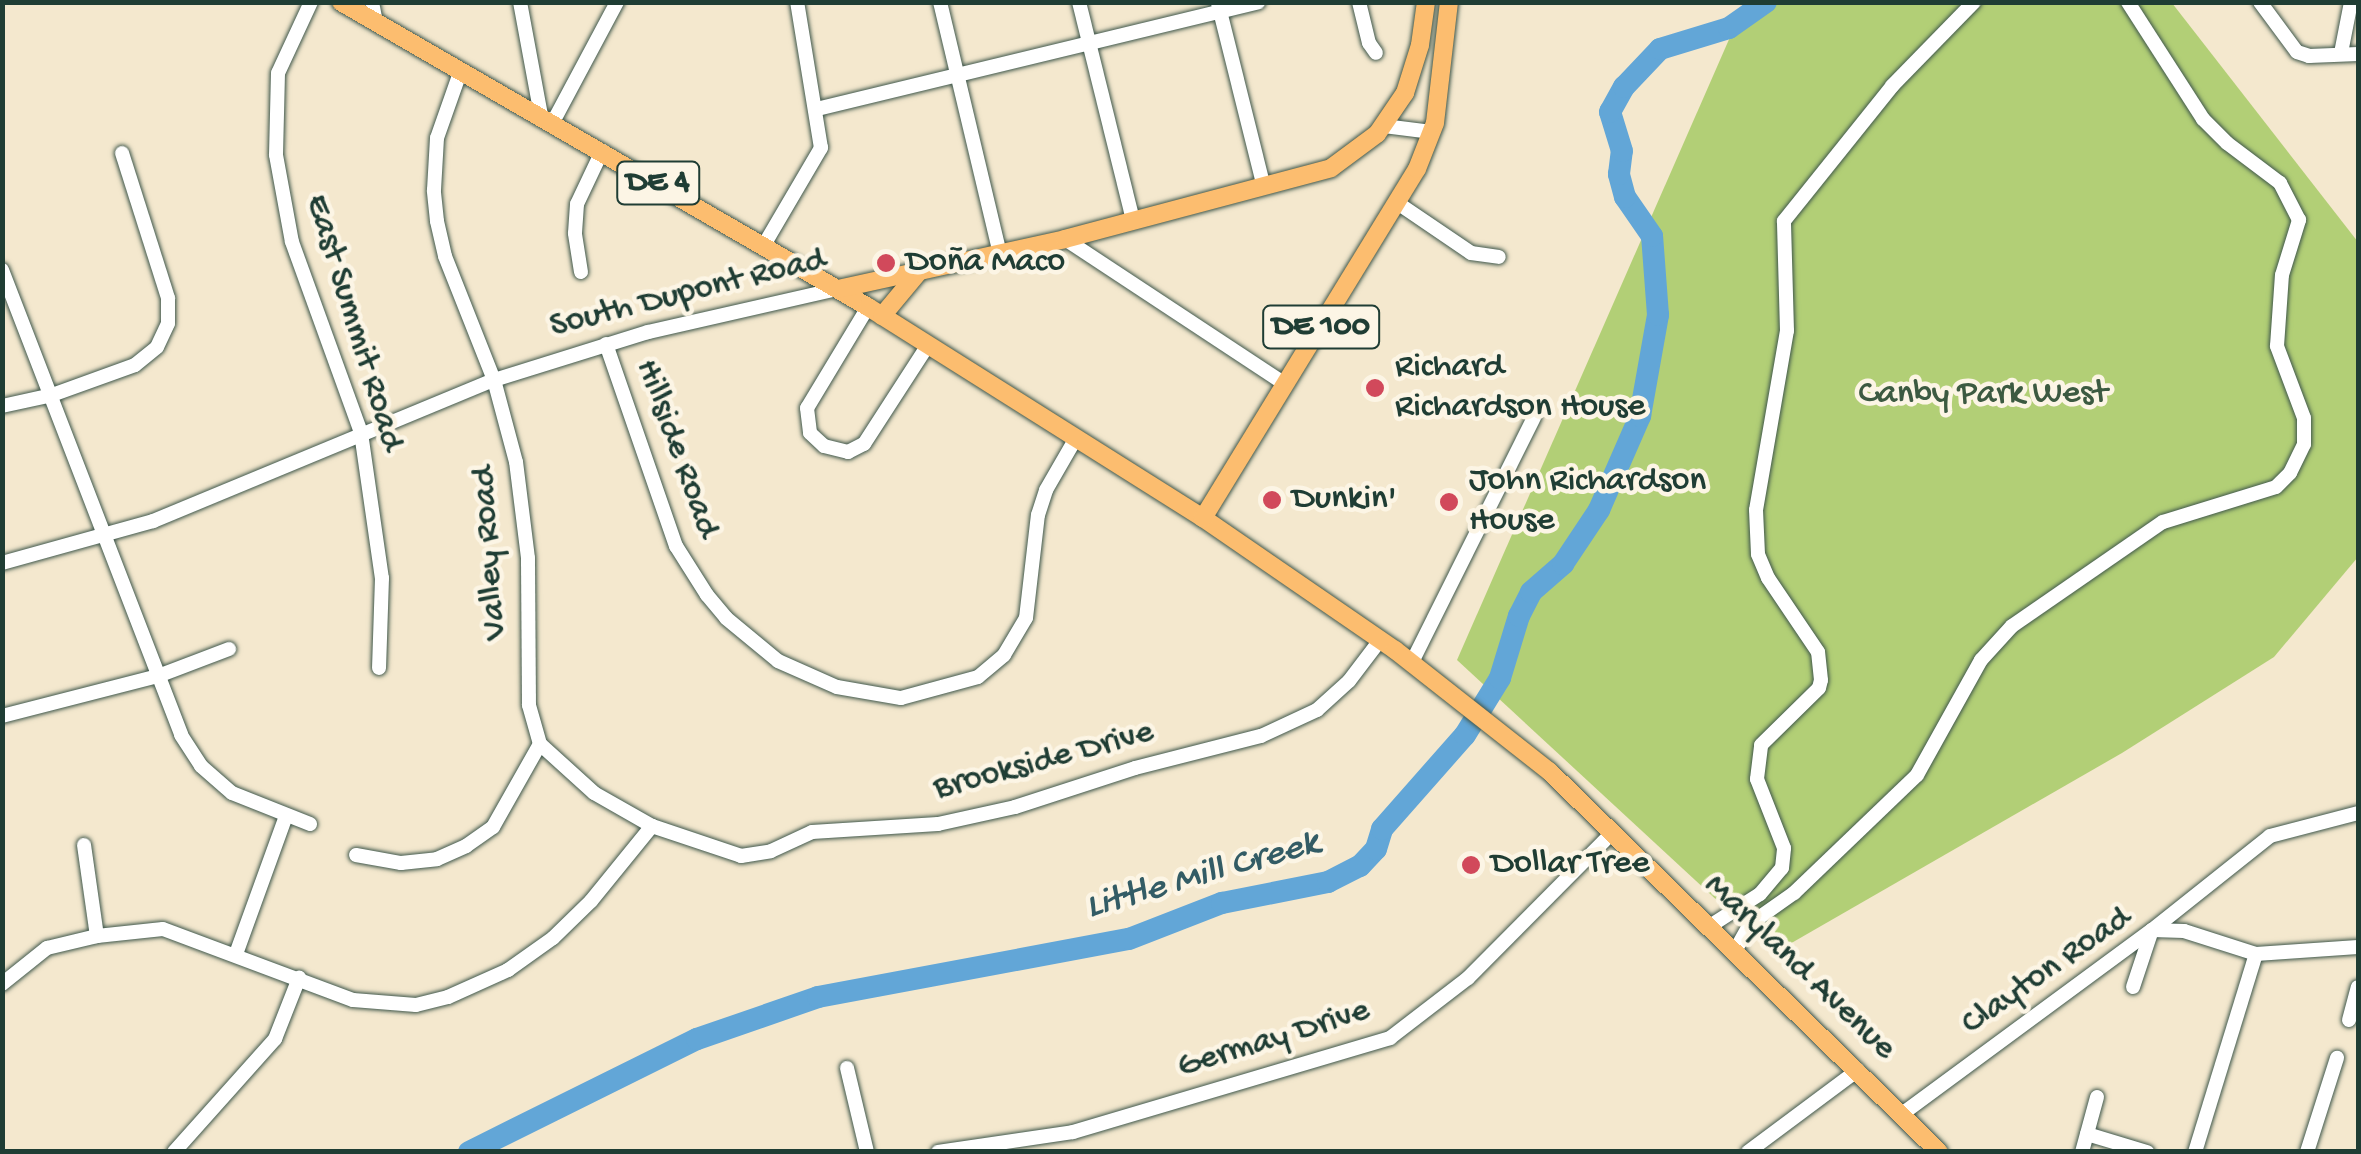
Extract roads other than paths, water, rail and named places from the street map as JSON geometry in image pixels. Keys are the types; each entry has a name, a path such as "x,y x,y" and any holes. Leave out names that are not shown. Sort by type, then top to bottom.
{"main road":[{"name":"DE 4","path":"341,2 838,289 1202,518 1381,639 1461,699 1613,832"},
{"name":"South Dupont Road","path":"838,289 1065,239 1331,168 1352,156 1384,126 1412,77 1426,2"},
{"name":"DE 100","path":"1202,518 1399,204 1432,132 1450,2"},
{"path":"875,312 921,271"},
{"name":"Maryland Avenue","path":"1613,832 1939,1152"}],"street":[{"name":"East Summit Road","path":"311,2 278,72 276,155 292,242 361,433 382,578 379,668"},
{"path":"372,2 376,22"},
{"path":"520,2 547,119"},
{"path":"547,119 617,2"},
{"path":"764,245 821,148 797,2"},
{"path":"940,2 1000,254"},
{"path":"1079,2 1133,221"},
{"path":"817,109 1219,7 1258,2"},
{"path":"1359,2 1369,43 1376,53"},
{"path":"1710,926 1760,894 1782,868 1784,848 1757,779 1761,745 1819,688 1821,680 1818,652 1768,578 1758,554 1756,510 1787,331 1784,221 1892,86 1974,2"},
{"path":"1735,951 1750,924 1794,893 1917,775 1981,660 2012,626 2163,522 2276,487 2290,473 2304,444 2304,418 2277,346 2282,276 2299,220 2280,182 2227,144 2202,119 2128,2"},
{"path":"2260,2 2297,52 2309,56 2358,54"},
{"path":"2341,53 2350,2"},
{"path":"1219,7 1264,187"},
{"name":"Valley Road","path":"461,70 437,138 434,190 445,256 494,380 523,501 528,558 529,705 540,744"},
{"path":"1384,126 1432,132"},
{"path":"580,272 577,204 602,151"},
{"path":"2,406 52,395 147,358 168,323 164,276 122,152"},
{"path":"1399,204 1460,247 1500,258"},
{"path":"1065,239 1285,384"},
{"path":"2,270 181,735 201,766 245,801 310,824"},
{"name":"South Dupont Road","path":"2,563 153,521 494,380 606,344 838,289"},
{"path":"875,312 807,408 806,424 824,446 848,452 864,444 928,345"},
{"name":"Hillside Road","path":"606,344 676,546 707,595 778,661 836,686 901,698 978,677 1004,655 1026,618 1038,515 1046,490 1076,438"},
{"path":"1412,662 1534,417"},
{"name":"Brookside Drive","path":"540,744 594,792 652,826 741,856 771,852 812,832 938,824 1014,807 1135,768 1288,727 1349,682 1381,639"},
{"path":"2,716 158,676 229,649"},
{"path":"356,854 401,862 437,860 466,846 493,826 540,744"},
{"path":"2133,987 2152,930 2270,836 2358,813"},
{"path":"236,954 286,816"},
{"path":"3,981 47,948 97,936 164,929 378,1005 416,1005 448,997 508,970 553,938 591,902 652,826"},
{"name":"Germay Drive","path":"938,1152 1073,1132 1390,1038 1468,978 1613,832"},
{"path":"84,845 97,936"},
{"name":"Clayton Road","path":"1902,1114 2152,930 2184,931 2256,954 2358,947"},
{"path":"2195,1152 2256,954"},
{"path":"174,1152 276,1038 299,978"},
{"path":"2349,1020 2358,987"},
{"path":"2307,1152 2337,1058"},
{"path":"847,1068 867,1152"},
{"path":"1748,1152 1858,1070"},
{"path":"2082,1152 2097,1097"},
{"path":"2087,1134 2147,1152"}],"waterway":[{"name":"Little Mill Creek","path":"469,1152 697,1039 818,997 1129,939 1222,903 1328,882 1360,866 1376,849 1382,829 1465,735 1500,678 1519,616 1531,592 1563,564 1599,510 1640,416 1658,315 1652,236 1625,197 1619,174 1622,151 1610,112 1624,87 1660,49 1729,28 1766,2"}],"place":[{"name":"Doña Maco","path":"886,263"},
{"name":"Richard Richardson House","path":"1375,388"},
{"name":"Dunkin'","path":"1272,500"},
{"name":"John Richardson House","path":"1449,502"},
{"name":"Dollar Tree","path":"1471,865"}],"park label":[{"name":"Canby Park West","path":"1983,395"}]}
